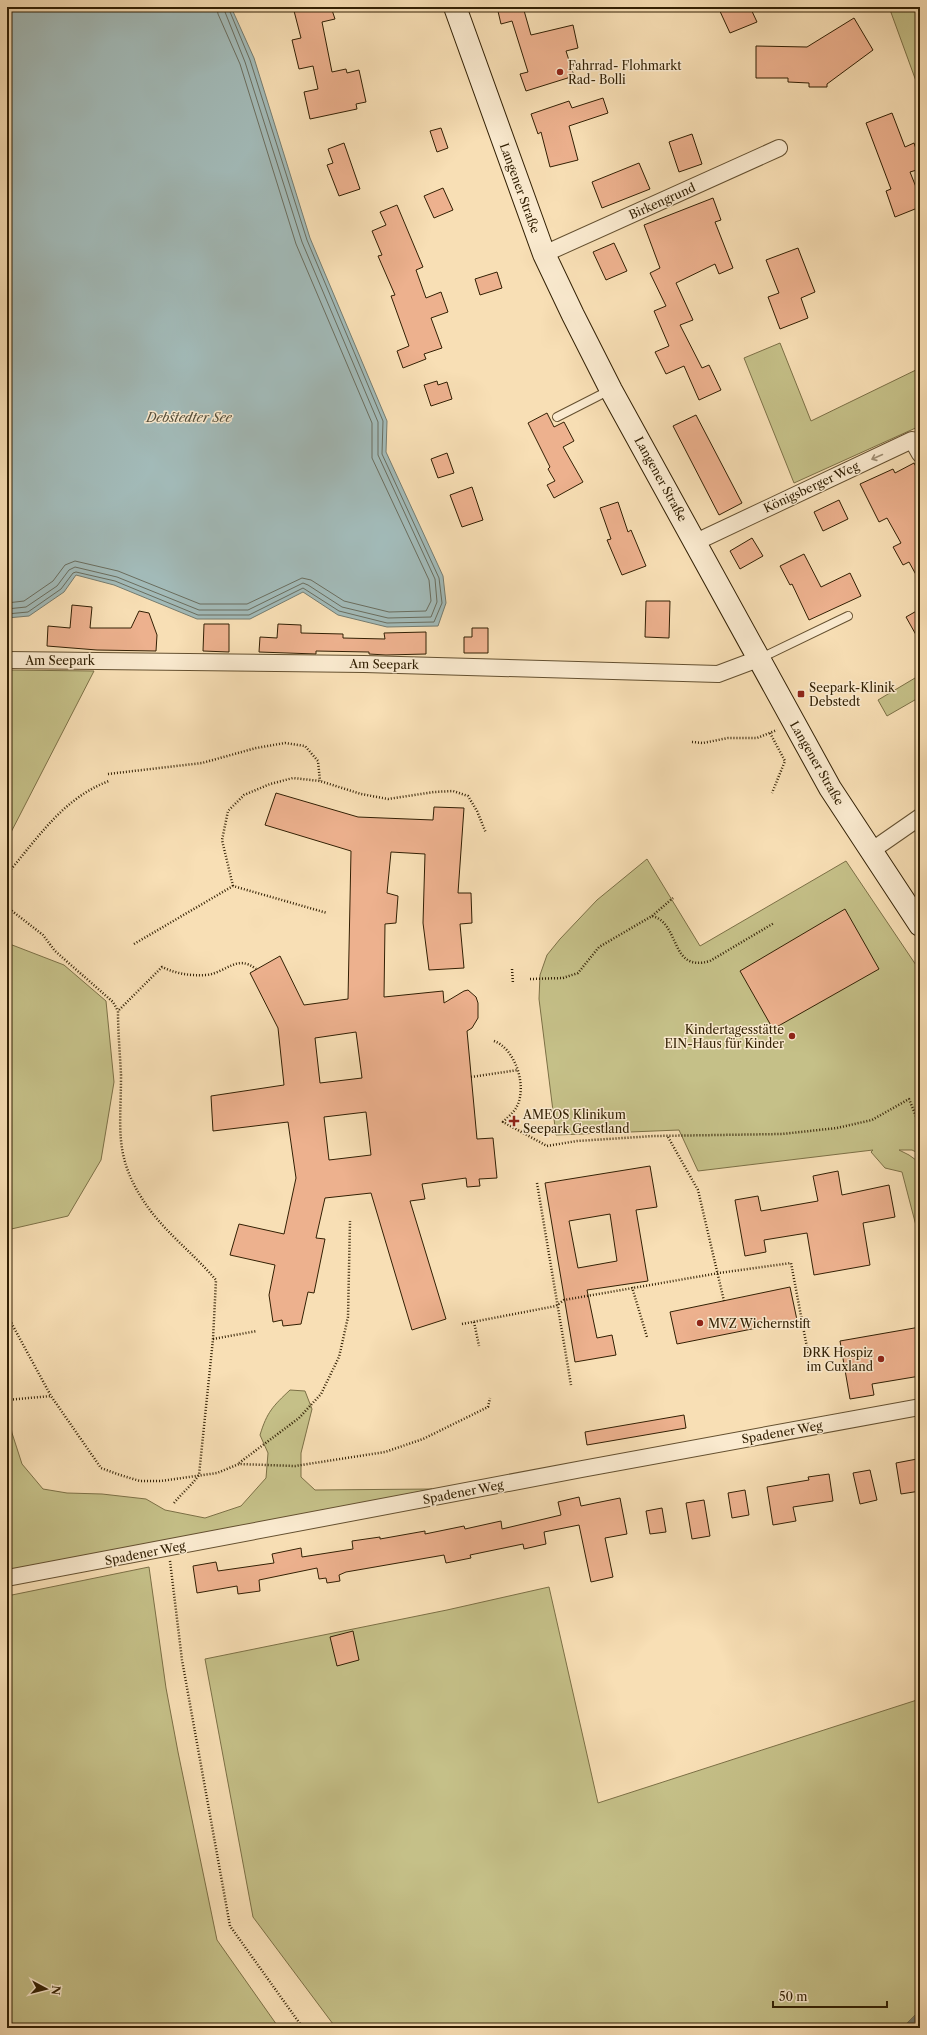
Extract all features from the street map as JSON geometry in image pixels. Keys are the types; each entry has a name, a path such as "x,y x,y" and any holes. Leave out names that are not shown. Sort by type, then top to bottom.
{"main road":[{"name":"Langener Straße","path":"455,7 544,254 611,390 830,788 920,925"}],"street":[{"name":"Birkengrund","path":"544,254 779,148"},
{"name":"Königsberger Weg","path":"696,542 837,475 916,447"},
{"name":"Am Seepark","path":"7,660 364,664 718,674 758,659"},
{"path":"871,851 920,817"},
{"name":"Spadener Weg","path":"7,1578 169,1549 582,1469 920,1407"}],"lane":[{"path":"557,417 611,390"},
{"path":"758,659 848,616"}],"path":[{"path":"692,742 703,743 728,738 757,738 793,722"},
{"path":"770,732 785,762 772,793"},
{"path":"108,774 202,763 256,748 285,743 305,746 318,761 320,781"},
{"path":"233,886 222,840 228,811 244,795 270,784 293,778 320,781 361,794 388,799 434,792 453,791 468,796 478,811 486,833"},
{"path":"7,874 62,809 83,793 109,781"},
{"path":"134,944 233,886 327,913"},
{"path":"530,979 563,978 578,973 599,947 652,916 673,898"},
{"path":"7,907 43,935 55,951 113,1002 118,1011 120,1053 119,1116 121,1150 130,1178 147,1206 165,1228 202,1263 216,1280 213,1339 199,1476 192,1485 181,1493 174,1503"},
{"path":"652,916 659,918 666,926 682,956 692,962 700,964 710,961 774,922"},
{"path":"118,1011 162,967 178,974 192,976 209,974 240,962 249,964 256,969"},
{"path":"512,969 513,984"},
{"path":"494,1041 501,1044 514,1058 518,1070 519,1098 516,1108 503,1122 547,1146 577,1141 654,1136 668,1137 782,1134 837,1128 872,1120 909,1099 920,1126"},
{"path":"472,1077 518,1070"},
{"path":"668,1137 698,1190 719,1273 724,1301"},
{"path":"537,1184 556,1306 571,1385"},
{"path":"7,1314 51,1396 101,1468 120,1476 140,1481 161,1481 217,1473 239,1464 299,1418 321,1394 339,1357 348,1317 350,1221"},
{"path":"462,1324 556,1306 564,1300 632,1287 791,1263 808,1353"},
{"path":"632,1287 647,1337"},
{"path":"474,1322 479,1346"},
{"path":"213,1339 257,1331"},
{"path":"7,1400 51,1396"},
{"path":"239,1464 295,1466 386,1452 443,1430 488,1407 490,1398"},
{"path":"169,1549 182,1660 230,1926 303,2028"}],"shaded area":[{"path":"889,7 920,7 920,92"},
{"path":"780,343 811,421 920,368 920,426 794,483 744,358"},
{"path":"7,670 94,671 7,840"},
{"path":"915,678 920,686 920,697 887,716 878,700"},
{"path":"647,859 700,946 846,861 920,971 920,1154 912,1150 899,1150 920,1163 920,1241 902,1172 885,1168 871,1152 873,1150 698,1171 679,1130 556,1135 539,999 540,975 547,955 560,939 597,900"},
{"path":"7,943 64,965 106,1001 114,1082 101,1160 68,1216 7,1230"},
{"path":"290,1390 305,1391 312,1409 301,1453 301,1477 315,1490 432,1489 184,1540 7,1571 7,1404 12,1433 22,1464 43,1489 67,1493 102,1494 146,1499 165,1510 205,1518 241,1506 266,1478 268,1453 260,1435 271,1410"},
{"path":"149,1567 166,1688 217,1940 279,2028 7,2028 7,1596"},
{"path":"549,1587 598,1803 920,1699 920,2010 902,2028 336,2028 253,1917 205,1659 447,1610"}],"water":[{"name":"Debstedter See","path":"7,7 231,7 254,58 310,238 387,421 386,452 443,576 446,603 438,626 387,627 338,615 303,592 250,619 197,619 114,585 76,575 64,592 29,616 7,618"}],"building":[{"path":"293,7 331,7 335,19 322,22 332,72 346,69 347,73 359,70 366,102 356,104 357,109 310,119 304,92 318,89 313,66 299,69 292,40 301,38"},
{"path":"497,7 523,7 531,35 573,25 578,48 566,51 574,76 526,91 520,74 528,72 512,21 501,24"},
{"path":"718,7 750,7 757,22 730,33"},
{"path":"854,18 873,50 827,84 827,87 809,87 809,83 788,82 788,78 756,78 756,46 807,47"},
{"path":"603,98 608,113 569,126 578,160 550,167 541,132 538,134 531,114 569,101 572,108"},
{"path":"892,113 905,147 914,143 920,161 920,169 910,172 920,197 920,207 895,217 886,191 891,189 866,123"},
{"path":"441,128 448,148 437,152 430,131"},
{"path":"692,134 702,164 679,172 669,142"},
{"path":"344,143 360,189 339,196 327,165 333,163 328,149"},
{"path":"639,163 650,189 602,208 592,182"},
{"path":"443,188 453,210 434,218 424,196"},
{"path":"713,198 721,220 715,222 733,268 719,274 715,264 676,283 693,320 680,325 702,368 709,365 721,390 699,400 684,366 666,374 655,352 669,346 654,311 666,306 650,273 660,268 644,225"},
{"path":"397,205 423,267 416,270 426,298 441,292 448,312 431,318 442,348 424,354 426,359 403,368 397,351 409,346 391,296 395,295 378,256 382,255 372,231 386,225 380,212"},
{"path":"614,243 627,271 606,280 593,252"},
{"path":"798,248 815,292 801,298 808,318 780,329 768,297 779,293 766,260"},
{"path":"497,272 502,288 480,295 475,279"},
{"path":"437,381 438,385 447,382 452,399 431,406 424,385"},
{"path":"547,413 554,427 564,422 574,441 563,447 583,482 554,498 547,485 555,481 548,469 550,467 528,423"},
{"path":"696,415 742,503 719,515 673,426"},
{"path":"447,453 454,473 438,478 431,459"},
{"path":"914,463 920,474 920,582 909,562 903,565 893,547 901,543 887,518 879,522 860,484 893,469 895,473"},
{"path":"472,487 483,520 462,527 450,495"},
{"path":"839,500 848,519 823,531 814,512"},
{"path":"618,502 628,532 631,530 646,566 622,575 607,540 611,539 600,508"},
{"path":"752,538 763,556 740,569 730,551"},
{"path":"804,554 821,587 850,573 861,596 809,620 792,584 790,585 780,566"},
{"path":"646,601 670,601 669,638 645,637"},
{"path":"72,605 92,607 90,628 131,628 139,611 149,613 157,635 156,651 97,650 47,646 48,626 70,628"},
{"path":"920,609 920,642 906,617"},
{"path":"204,624 229,624 229,652 203,651"},
{"path":"278,624 301,625 301,633 343,634 343,638 385,639 384,633 426,632 426,654 386,655 369,654 369,652 316,651 316,654 259,652 260,637 277,638"},
{"path":"472,628 488,628 488,653 464,653 464,637 472,637"},
{"path":"276,793 358,817 433,820 434,807 464,808 458,893 471,893 472,923 460,924 464,968 429,970 423,923 425,854 391,852 387,893 398,896 396,923 385,924 384,997 443,991 444,1003 468,990 476,997 478,1003 478,1018 472,1028 467,1031 477,1139 493,1138 497,1178 479,1179 480,1186 467,1187 466,1178 422,1184 425,1199 410,1201 446,1319 412,1330 371,1193 325,1198 316,1238 325,1239 314,1293 308,1292 301,1324 283,1326 282,1320 273,1322 269,1295 275,1265 230,1255 239,1224 284,1234 296,1178 288,1122 213,1131 211,1096 284,1085 278,1028 250,973 280,956 304,1005 348,999 351,851 265,825","holes":["356,1032 362,1078 320,1083 315,1038","366,1112 371,1155 329,1160 324,1117"]},
{"path":"845,909 879,969 773,1029 740,971"},
{"path":"650,1166 657,1207 636,1210 648,1281 587,1290 597,1338 612,1335 616,1355 575,1362 545,1183","holes":["610,1214 617,1261 578,1268 569,1221"]},
{"path":"838,1171 842,1195 889,1185 895,1217 863,1223 870,1265 814,1275 807,1233 764,1240 766,1252 745,1256 735,1200 758,1196 761,1211 818,1201 813,1176"},
{"path":"790,1287 797,1320 677,1344 670,1312"},
{"name":"DRK Hospiz im Cuxland","path":"920,1327 920,1376 872,1384 874,1395 850,1399 840,1341"},
{"path":"684,1415 686,1428 587,1445 585,1432"},
{"path":"917,1459 920,1491 901,1494 896,1463"},
{"path":"870,1470 877,1500 860,1504 853,1473"},
{"path":"829,1474 833,1501 793,1507 796,1521 773,1525 767,1487 809,1480 808,1477"},
{"path":"745,1490 749,1515 732,1518 728,1493"},
{"path":"579,1497 581,1506 620,1498 627,1534 605,1538 613,1577 591,1582 579,1525 544,1532 546,1544 524,1549 523,1544 470,1555 471,1558 446,1563 444,1555 346,1572 339,1575 340,1581 327,1583 326,1578 319,1579 317,1568 259,1580 260,1591 238,1594 237,1586 197,1593 193,1566 216,1562 218,1571 274,1563 272,1554 301,1548 302,1557 353,1549 352,1541 380,1537 380,1539 425,1531 425,1534 464,1526 465,1529 501,1521 502,1529 561,1515 558,1502"},
{"path":"704,1500 710,1536 692,1539 686,1503"},
{"path":"662,1508 666,1532 650,1534 646,1511"},
{"path":"353,1631 359,1660 337,1666 330,1637"}],"waterway":[{"path":"905,2028 920,2014"}],"place":[{"name":"Fahrrad- Flohmarkt Rad- Bolli","path":"560,72"},
{"name":"Seepark-Klinik Debstedt","path":"801,694"},
{"name":"Kindertagesstätte EIN-Haus für Kinder","path":"792,1036"},
{"name":"AMEOS Klinikum Seepark Geestland","path":"514,1121"},
{"name":"MVZ Wichernstift","path":"700,1323"},
{"name":"DRK Hospiz im Cuxland","path":"881,1359"}]}
